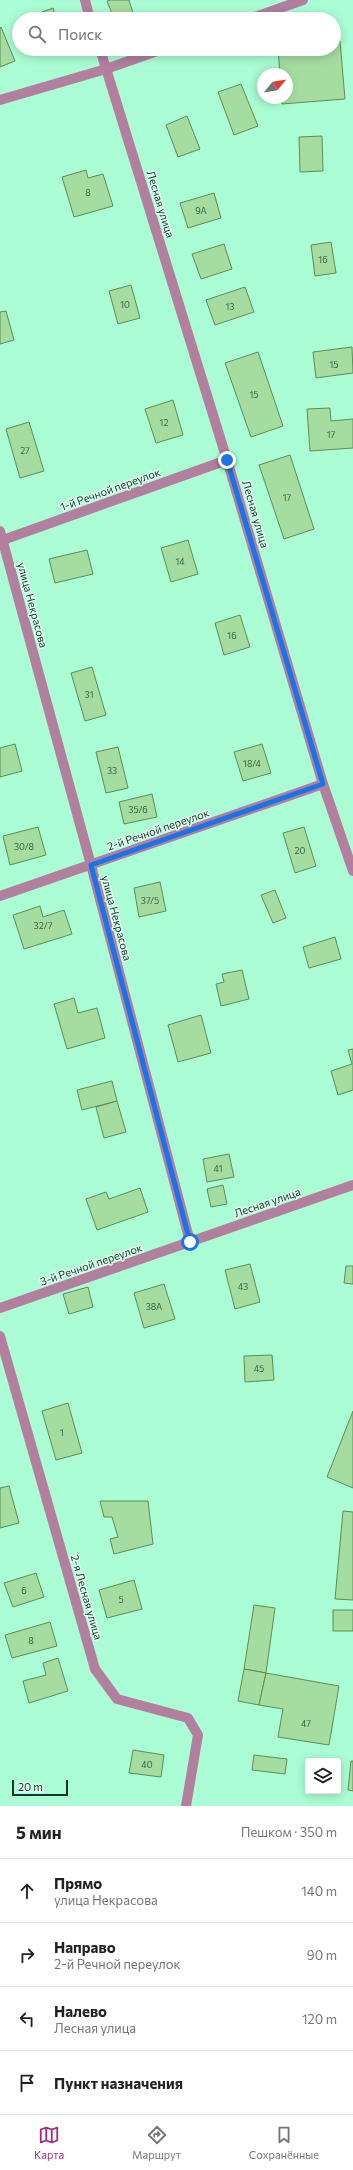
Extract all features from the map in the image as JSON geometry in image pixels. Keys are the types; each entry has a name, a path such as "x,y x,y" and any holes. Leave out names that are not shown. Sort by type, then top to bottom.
{"street":[{"path":"84,0 88,12"},
{"path":"266,12 288,3 303,0"},
{"name":"Лесная улица","path":"102,56 227,460 323,784 353,871"},
{"path":"0,100 106,69 143,56"},
{"name":"1-й Речной переулок","path":"1,537 227,460"},
{"name":"улица Некрасова","path":"1,537 91,865 190,1242"},
{"name":"2-й Речной переулок","path":"0,896 323,784"},
{"name":"Лесная улица","path":"190,1242 353,1185"},
{"name":"3-й Речной переулок","path":"0,1308 190,1242"},
{"name":"2-я Лесная улица","path":"0,1336 95,1669 117,1699 188,1718 196,1729 198,1735 186,1806"}],"building":[{"path":"129,0 133,12 111,12 107,1"},
{"path":"53,8 54,12 42,12"},
{"path":"1,27 15,61 0,67"},
{"path":"341,53 345,99 293,103 293,68 280,68 279,56 341,56"},
{"path":"241,84 258,126 234,135 218,92"},
{"path":"187,116 200,149 178,157 166,125"},
{"path":"322,136 323,171 300,172 299,137"},
{"path":"86,170 88,178 103,174 113,206 74,217 62,177"},
{"path":"214,193 221,218 188,228 180,203"},
{"path":"331,242 336,273 315,276 311,245"},
{"path":"224,244 232,269 201,279 192,254"},
{"path":"131,285 140,318 118,324 109,291"},
{"path":"245,287 254,312 215,325 206,300"},
{"path":"6,311 14,340 0,344 0,312"},
{"path":"352,347 353,373 316,378 313,352"},
{"path":"258,352 283,426 251,437 225,363"},
{"path":"173,400 183,435 156,443 145,409"},
{"path":"330,408 331,421 353,419 353,448 310,451 307,409"},
{"path":"29,422 44,471 20,478 6,429"},
{"path":"290,455 314,529 284,539 259,465"},
{"path":"188,540 198,574 171,582 161,548"},
{"path":"87,550 93,574 55,583 49,559"},
{"path":"240,615 250,647 224,655 215,623"},
{"path":"92,667 106,715 85,721 71,673"},
{"path":"15,744 22,771 0,777 0,748"},
{"path":"262,744 271,773 243,781 234,752"},
{"path":"118,747 128,788 106,793 96,752"},
{"path":"152,794 157,817 124,824 119,802"},
{"path":"38,827 46,855 10,865 3,836"},
{"path":"304,827 316,866 295,873 283,833"},
{"path":"160,882 166,911 139,917 134,888"},
{"path":"275,890 286,918 273,923 261,895"},
{"path":"40,906 43,917 64,910 72,934 24,949 13,915"},
{"path":"335,937 341,959 309,968 303,947"},
{"path":"242,970 249,999 221,1006 216,984 224,982 222,974"},
{"path":"74,998 78,1013 97,1008 105,1038 67,1049 54,1004"},
{"path":"201,1015 211,1053 178,1062 168,1025"},
{"path":"353,1049 353,1090 338,1095 331,1071 352,1064 348,1050"},
{"path":"112,1081 117,1101 82,1110 77,1090"},
{"path":"117,1101 126,1132 104,1138 96,1107"},
{"path":"229,1154 234,1177 207,1182 203,1159"},
{"path":"223,1185 227,1204 211,1207 207,1189"},
{"path":"140,1188 148,1212 97,1230 86,1199 106,1192 109,1199"},
{"path":"250,1264 260,1302 235,1309 225,1270"},
{"path":"346,1266 353,1266 353,1284 344,1283"},
{"path":"164,1284 175,1319 144,1328 134,1293"},
{"path":"88,1287 93,1307 69,1314 63,1294"},
{"path":"272,1355 274,1380 245,1382 244,1356"},
{"path":"68,1403 82,1453 56,1460 42,1411"},
{"path":"353,1411 353,1488 327,1477"},
{"path":"9,1486 19,1523 0,1528 0,1488"},
{"path":"100,1501 148,1501 153,1544 114,1554 110,1539 118,1537 112,1517 104,1517"},
{"path":"343,1511 353,1512 353,1600 335,1599"},
{"path":"36,1573 44,1597 13,1607 4,1583"},
{"path":"134,1580 142,1609 107,1618 99,1590"},
{"path":"254,1605 275,1608 266,1673 244,1669"},
{"path":"333,1610 353,1610 353,1631 333,1631"},
{"path":"50,1622 57,1646 12,1658 5,1635"},
{"path":"58,1658 68,1691 29,1703 23,1681 46,1675 43,1663"},
{"path":"244,1669 266,1673 259,1705 238,1701"},
{"path":"266,1673 339,1686 329,1745 278,1737 283,1709 259,1705"},
{"path":"133,1750 164,1755 161,1777 129,1773"},
{"path":"254,1755 287,1759 285,1774 252,1770"},
{"path":"351,1761 353,1761 353,1791 348,1790"}],"route":[{"path":"190,1242 91,865 323,784 227,460"}]}
